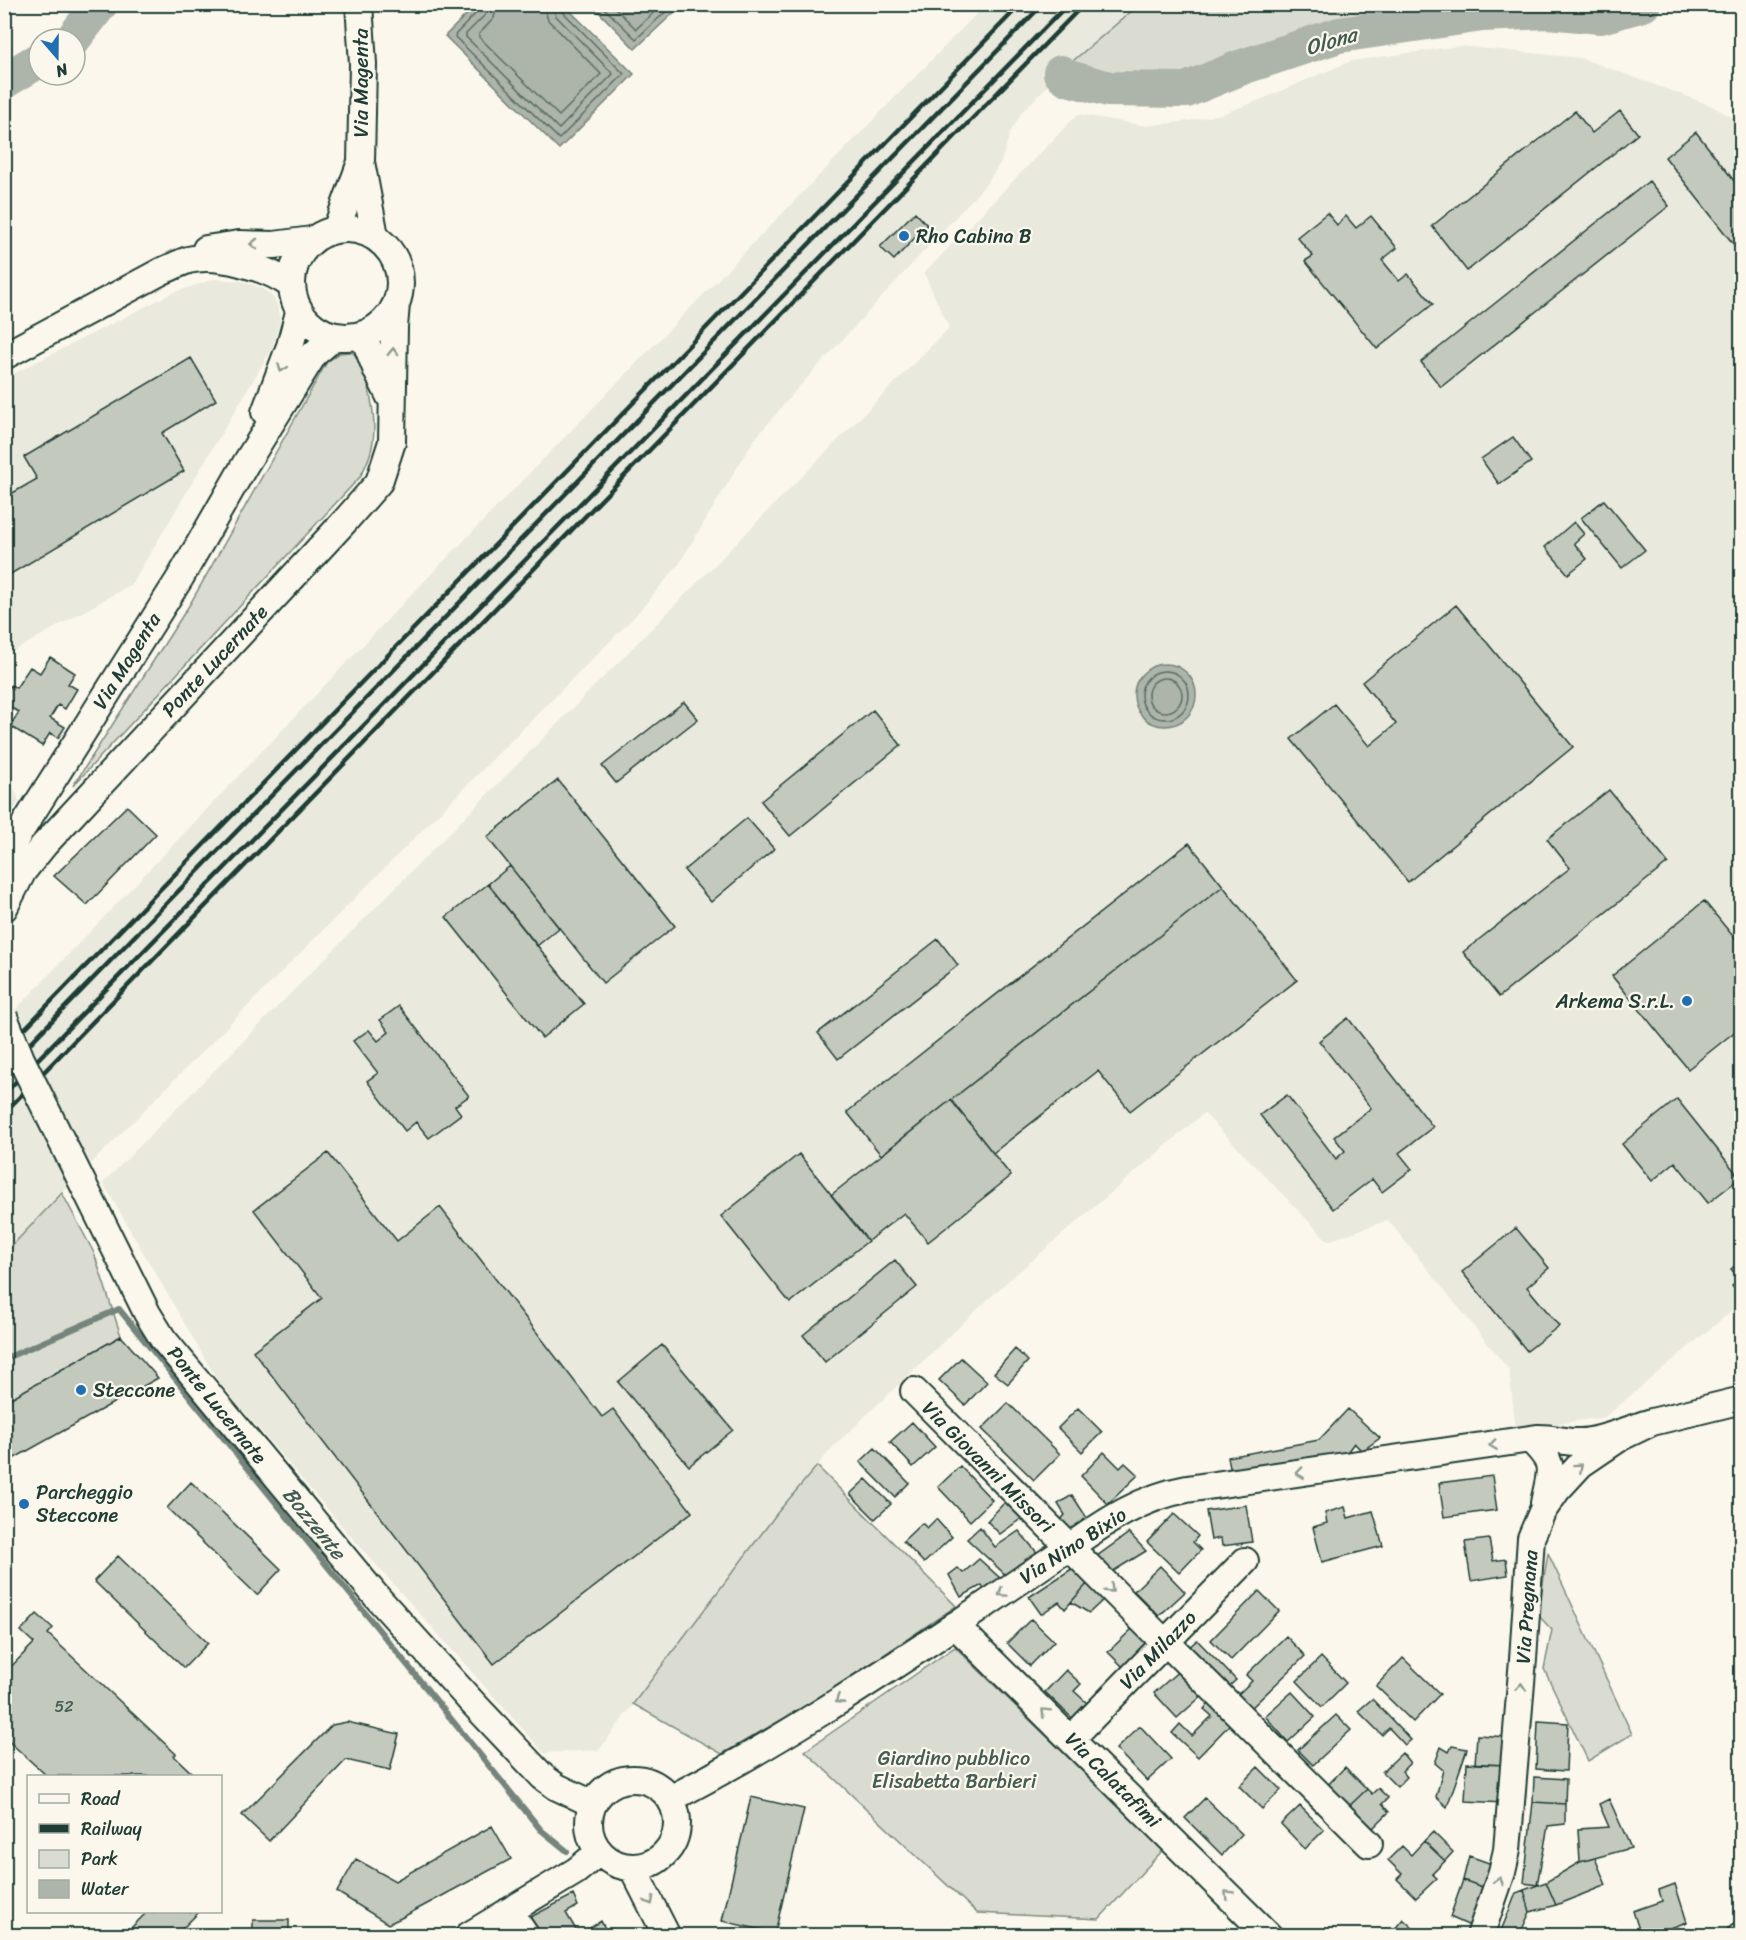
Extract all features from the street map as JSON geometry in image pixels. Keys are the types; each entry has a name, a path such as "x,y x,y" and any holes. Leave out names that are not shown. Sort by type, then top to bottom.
{"street":[{"name":"Via Magenta","path":"359,4 363,64 361,162 375,237"},
{"name":"Via Magenta","path":"336,230 361,162"},
{"path":"162,272 183,255 215,247 274,245 312,240 336,230 359,230 375,237 391,252 398,267 400,287 396,304 380,326 363,335 334,337 317,330 299,312 294,302 291,285 294,266 298,257 312,240"},
{"path":"4,356 187,261 207,258 232,261 280,277 291,285"},
{"name":"Ponte Lucernate","path":"4,908 23,871 44,845 379,482 392,442 396,304"},
{"name":"Via Magenta","path":"246,463 290,346 299,312"},
{"name":"Ponte Lucernate","path":"363,335 377,371 392,400"},
{"name":"Via Magenta","path":"4,857 180,578 246,463 314,354 334,337"},
{"name":"Ponte Lucernate","path":"4,1017 21,1059 147,1313 163,1340 376,1596 470,1700 543,1777 557,1787 593,1804"},
{"name":"Via Giovanni Missori","path":"914,1391 1068,1548 1369,1844"},
{"name":"Via Pregnana","path":"1479,1935 1508,1850 1531,1538 1542,1512 1557,1490 1581,1464 1621,1437 1652,1422 1742,1401"},
{"name":"Via Nino Bixio","path":"670,1798 729,1767 831,1705 1133,1506 1167,1492 1530,1439 1588,1442 1652,1422"},
{"path":"1530,1439 1546,1457 1551,1470 1542,1512"},
{"name":"Via Milazzo","path":"1072,1738 1245,1562"},
{"name":"Via Calatafimi","path":"955,1625 1269,1935"},
{"path":"637,1779 650,1782 670,1798 675,1809 676,1833 665,1854 644,1866 633,1867 620,1866 599,1852 589,1828 590,1816 593,1804 611,1785 623,1780 637,1779"},
{"path":"468,1935 576,1870 599,1852"},
{"path":"633,1867 668,1935"},
{"path":"509,1911 526,1935"}],"shaded area":[{"path":"985,5 1140,5 1067,66 1022,112 1010,133 1001,162 987,183 797,389 754,440 679,564 635,616 62,1193 5,1254 5,1021 410,596"},
{"path":"1460,46 1581,58 1710,105 1741,122 1741,1303 1605,1417 1516,1430 1509,1370 1388,1220 1328,1241 1204,1113 1000,1288 834,1446 778,1512 599,1750 544,1753 353,1539 218,1381 103,1183 949,328 924,273 1078,114 1146,126 1189,121 1221,114 1250,104 1351,61"},
{"path":"214,279 241,281 262,288 271,295 277,304 280,320 273,347 132,584 5,656 5,378 172,293"},
{"path":"4,764 19,801 5,824 4,824"}],"green space":[{"path":"1140,4 1501,5 1449,9 1336,26 1242,57 1184,81 1105,78 1067,66"},
{"path":"351,352 361,359 370,393 374,428 371,451 360,477 73,786 190,604 327,362 340,353"},
{"path":"62,1193 94,1253 121,1336 5,1402 4,1254"},
{"path":"817,1466 956,1606 824,1695 722,1754 633,1704 778,1512"},
{"path":"1548,1553 1632,1734 1588,1761 1544,1669 1552,1630 1538,1615"},
{"name":"Giardino pubblico Elisabetta Barbieri","path":"955,1647 1163,1850 1099,1919 977,1913 805,1751"}],"water":[{"path":"477,4 564,5 634,74 559,149 445,36"},
{"path":"592,5 682,5 635,49"},
{"path":"1165,664 1187,673 1196,695 1187,717 1165,726 1143,717 1134,695 1143,673"}],"building":[{"path":"1575,111 1592,133 1620,111 1638,134 1467,271 1432,226"},
{"path":"1696,132 1742,191 1742,255 1665,157"},
{"path":"1649,181 1669,206 1441,387 1421,362"},
{"name":"Rho Cabina B","path":"915,212 927,225 894,260 880,247"},
{"path":"1327,213 1337,225 1346,216 1356,228 1371,216 1397,248 1382,260 1399,281 1408,274 1433,304 1377,349 1305,261 1313,256 1297,237"},
{"path":"191,358 216,400 162,433 184,471 4,578 4,498 37,479 24,457"},
{"path":"1513,437 1531,462 1499,484 1481,459"},
{"path":"1604,500 1645,550 1622,568 1581,518"},
{"path":"1574,522 1584,534 1574,543 1587,559 1568,574 1545,547"},
{"path":"1456,605 1573,747 1408,882 1291,739 1334,704 1369,746 1396,724 1362,682"},
{"path":"50,657 75,673 68,684 77,689 65,709 58,705 50,718 65,727 58,738 50,733 42,746 10,726 19,712 4,704 4,696 11,685 16,688 30,667 40,673"},
{"path":"684,702 698,719 616,783 602,766"},
{"path":"873,710 901,745 790,836 761,801"},
{"path":"558,780 675,926 603,983 487,837"},
{"path":"1609,790 1668,863 1499,997 1463,952 1570,868 1547,839"},
{"path":"127,806 156,834 87,905 54,876"},
{"path":"747,818 774,849 711,902 684,870"},
{"path":"1189,843 1223,886 881,1155 847,1112"},
{"path":"510,866 559,928 537,946 488,884"},
{"path":"488,884 584,1004 542,1038 446,917"},
{"path":"1223,886 1297,980 1130,1111 1098,1071 993,1153 951,1100"},
{"name":"Arkema S.r.L.","path":"1704,901 1742,947 1742,1026 1688,1069 1612,976"},
{"path":"938,939 958,965 838,1059 818,1033"},
{"path":"399,1006 469,1096 455,1106 461,1114 429,1138 416,1122 405,1131 367,1081 378,1073 353,1041 369,1030 378,1041 389,1032 380,1020"},
{"path":"1348,1018 1433,1127 1399,1153 1412,1169 1382,1192 1372,1179 1333,1209 1260,1115 1287,1095 1336,1159 1345,1151 1334,1137 1371,1108 1319,1041"},
{"path":"1677,1099 1740,1178 1708,1203 1675,1162 1652,1181 1622,1144"},
{"path":"951,1100 1011,1176 928,1242 904,1213 868,1241 831,1195"},
{"path":"328,1153 397,1241 440,1207 602,1417 613,1409 692,1512 494,1664 253,1351 322,1298 254,1210"},
{"path":"799,1154 868,1241 790,1303 721,1216"},
{"path":"1516,1228 1549,1268 1527,1287 1559,1326 1527,1351 1462,1272"},
{"path":"895,1260 917,1287 825,1362 803,1335"},
{"path":"1742,1260 1742,1298 1732,1286 1740,1279 1731,1269"},
{"name":"Steccone","path":"121,1336 158,1378 4,1464 4,1402"},
{"path":"662,1345 733,1430 689,1466 618,1382"},
{"path":"1015,1349 1028,1361 1008,1384 994,1373"},
{"path":"961,1358 987,1382 965,1405 939,1380"},
{"path":"1008,1403 1060,1454 1034,1480 982,1429"},
{"path":"1078,1408 1102,1432 1082,1452 1058,1428"},
{"path":"1348,1409 1380,1438 1362,1451 1354,1443 1345,1455 1231,1473 1228,1457 1319,1440"},
{"path":"912,1422 935,1447 913,1467 890,1442"},
{"path":"875,1448 909,1483 895,1497 860,1462"},
{"path":"1104,1452 1120,1468 1125,1463 1138,1475 1108,1504 1081,1476"},
{"path":"960,1466 992,1500 970,1521 938,1487"},
{"path":"1492,1476 1497,1510 1444,1517 1439,1483"},
{"path":"866,1479 891,1504 875,1519 850,1494"},
{"path":"191,1482 281,1569 257,1595 167,1508"},
{"path":"1072,1495 1089,1521 1072,1534 1058,1523 1065,1515 1058,1504"},
{"path":"1006,1501 1022,1518 1000,1534 987,1521"},
{"path":"1246,1505 1252,1542 1222,1546 1221,1538 1211,1540 1206,1511"},
{"path":"1345,1507 1348,1518 1373,1511 1383,1546 1322,1562 1313,1527 1327,1523 1325,1513"},
{"path":"1174,1514 1198,1536 1193,1542 1201,1550 1179,1573 1147,1542"},
{"path":"936,1519 952,1537 924,1563 903,1541 922,1523 927,1528"},
{"path":"980,1527 995,1547 1019,1531 1039,1555 1009,1578 967,1539"},
{"path":"1129,1533 1146,1551 1107,1575 1093,1559"},
{"path":"1489,1539 1493,1561 1506,1559 1508,1575 1471,1581 1465,1542"},
{"path":"118,1556 208,1643 184,1668 94,1581"},
{"path":"979,1559 1001,1579 985,1592 982,1585 961,1597 949,1575 958,1568 963,1573"},
{"path":"1160,1566 1185,1592 1159,1616 1134,1591"},
{"path":"1073,1568 1087,1584 1065,1609 1059,1602 1041,1614 1029,1597"},
{"path":"1087,1584 1103,1600 1089,1613 1071,1602"},
{"path":"1259,1591 1279,1611 1231,1660 1211,1640"},
{"path":"37,1614 53,1628 48,1634 176,1754 174,1756 193,1774 46,1775 4,1737 4,1674 34,1643 21,1631"},
{"path":"1031,1619 1054,1641 1030,1666 1007,1643"},
{"path":"1133,1628 1153,1648 1128,1672 1108,1652"},
{"path":"1286,1636 1305,1656 1247,1712 1234,1698 1252,1681 1246,1675"},
{"path":"1197,1640 1236,1680 1223,1692 1184,1652"},
{"path":"1321,1657 1346,1683 1322,1707 1297,1681"},
{"path":"1403,1658 1440,1694 1413,1722 1376,1686"},
{"path":"1182,1668 1204,1694 1177,1718 1154,1693"},
{"path":"1066,1670 1081,1684 1074,1691 1087,1703 1072,1718 1045,1692"},
{"path":"1292,1692 1315,1717 1288,1742 1265,1716"},
{"path":"1372,1699 1411,1740 1405,1745 1389,1728 1382,1735 1358,1711"},
{"path":"1213,1700 1234,1720 1198,1757 1172,1733 1180,1724 1192,1736 1212,1716 1204,1709"},
{"path":"1336,1715 1351,1730 1313,1765 1298,1750"},
{"path":"1538,1721 1568,1723 1566,1771 1536,1769"},
{"path":"347,1722 399,1734 390,1770 346,1760 269,1841 242,1815 332,1725"},
{"path":"1140,1726 1171,1759 1147,1781 1116,1749"},
{"path":"1477,1735 1507,1737 1506,1765 1475,1764"},
{"path":"1452,1746 1467,1749 1447,1807 1436,1797 1443,1770 1435,1763 1441,1747 1449,1752"},
{"path":"1402,1753 1410,1763 1402,1771 1407,1777 1397,1787 1382,1772"},
{"path":"1467,1763 1506,1765 1504,1803 1465,1801"},
{"path":"1258,1767 1281,1790 1262,1809 1239,1786"},
{"path":"1345,1767 1367,1789 1343,1812 1322,1791"},
{"path":"1534,1777 1566,1779 1565,1804 1533,1802"},
{"path":"1378,1788 1388,1798 1382,1804 1389,1812 1366,1835 1343,1812 1367,1789 1372,1794"},
{"path":"751,1797 804,1809 775,1933 722,1921"},
{"path":"1205,1798 1242,1834 1222,1855 1185,1818"},
{"path":"1609,1799 1631,1848 1580,1862 1578,1829 1609,1827 1599,1804"},
{"path":"1533,1802 1565,1804 1565,1824 1548,1826 1537,1885 1524,1883"},
{"path":"1300,1806 1324,1830 1305,1849 1281,1824"},
{"path":"492,1826 511,1859 388,1924 337,1892 356,1859 395,1881"},
{"path":"1433,1832 1453,1852 1445,1861 1424,1841"},
{"path":"1424,1841 1445,1861 1432,1874 1437,1878 1416,1898 1397,1879 1402,1874 1388,1860 1402,1846 1411,1855"},
{"path":"1469,1856 1492,1864 1485,1888 1463,1880"},
{"path":"1595,1858 1606,1885 1556,1905 1546,1882 1580,1862"},
{"path":"1463,1880 1485,1888 1470,1926 1450,1917"},
{"path":"1546,1882 1556,1905 1530,1912 1524,1890"},
{"path":"1675,1884 1687,1922 1648,1936 1641,1936 1633,1911 1662,1901 1659,1890"},
{"path":"1524,1890 1530,1912 1519,1936 1499,1936 1516,1893"},
{"path":"573,1895 578,1906 566,1913 579,1935 601,1921 609,1936 536,1936 525,1920"},
{"path":"146,1913 198,1913 175,1936 123,1936"},
{"path":"1403,1919 1416,1931 1412,1936 1389,1936"},
{"path":"253,1920 289,1920 289,1936 253,1936"}],"waterway":[{"name":"Olona","path":"82,27 100,4"},
{"name":"Olona","path":"1061,73 1068,78 1109,89 1186,90 1242,67 1339,35 1482,14 1548,11 1601,16 1643,4"},
{"name":"Olona","path":"4,81 27,67"},
{"name":"Bozzente","path":"4,1359 119,1309 541,1830 567,1851"}],"railway":[{"path":"4,1050 1021,4"},
{"path":"4,1070 1043,4"},
{"path":"4,1094 1068,4"},
{"path":"4,1113 1084,4"}],"place":[{"name":"Rho Cabina B","path":"904,236"},
{"name":"Arkema S.r.L.","path":"1687,1001"},
{"name":"Steccone","path":"81,1390"},
{"name":"Parcheggio Steccone","path":"24,1504"}]}
